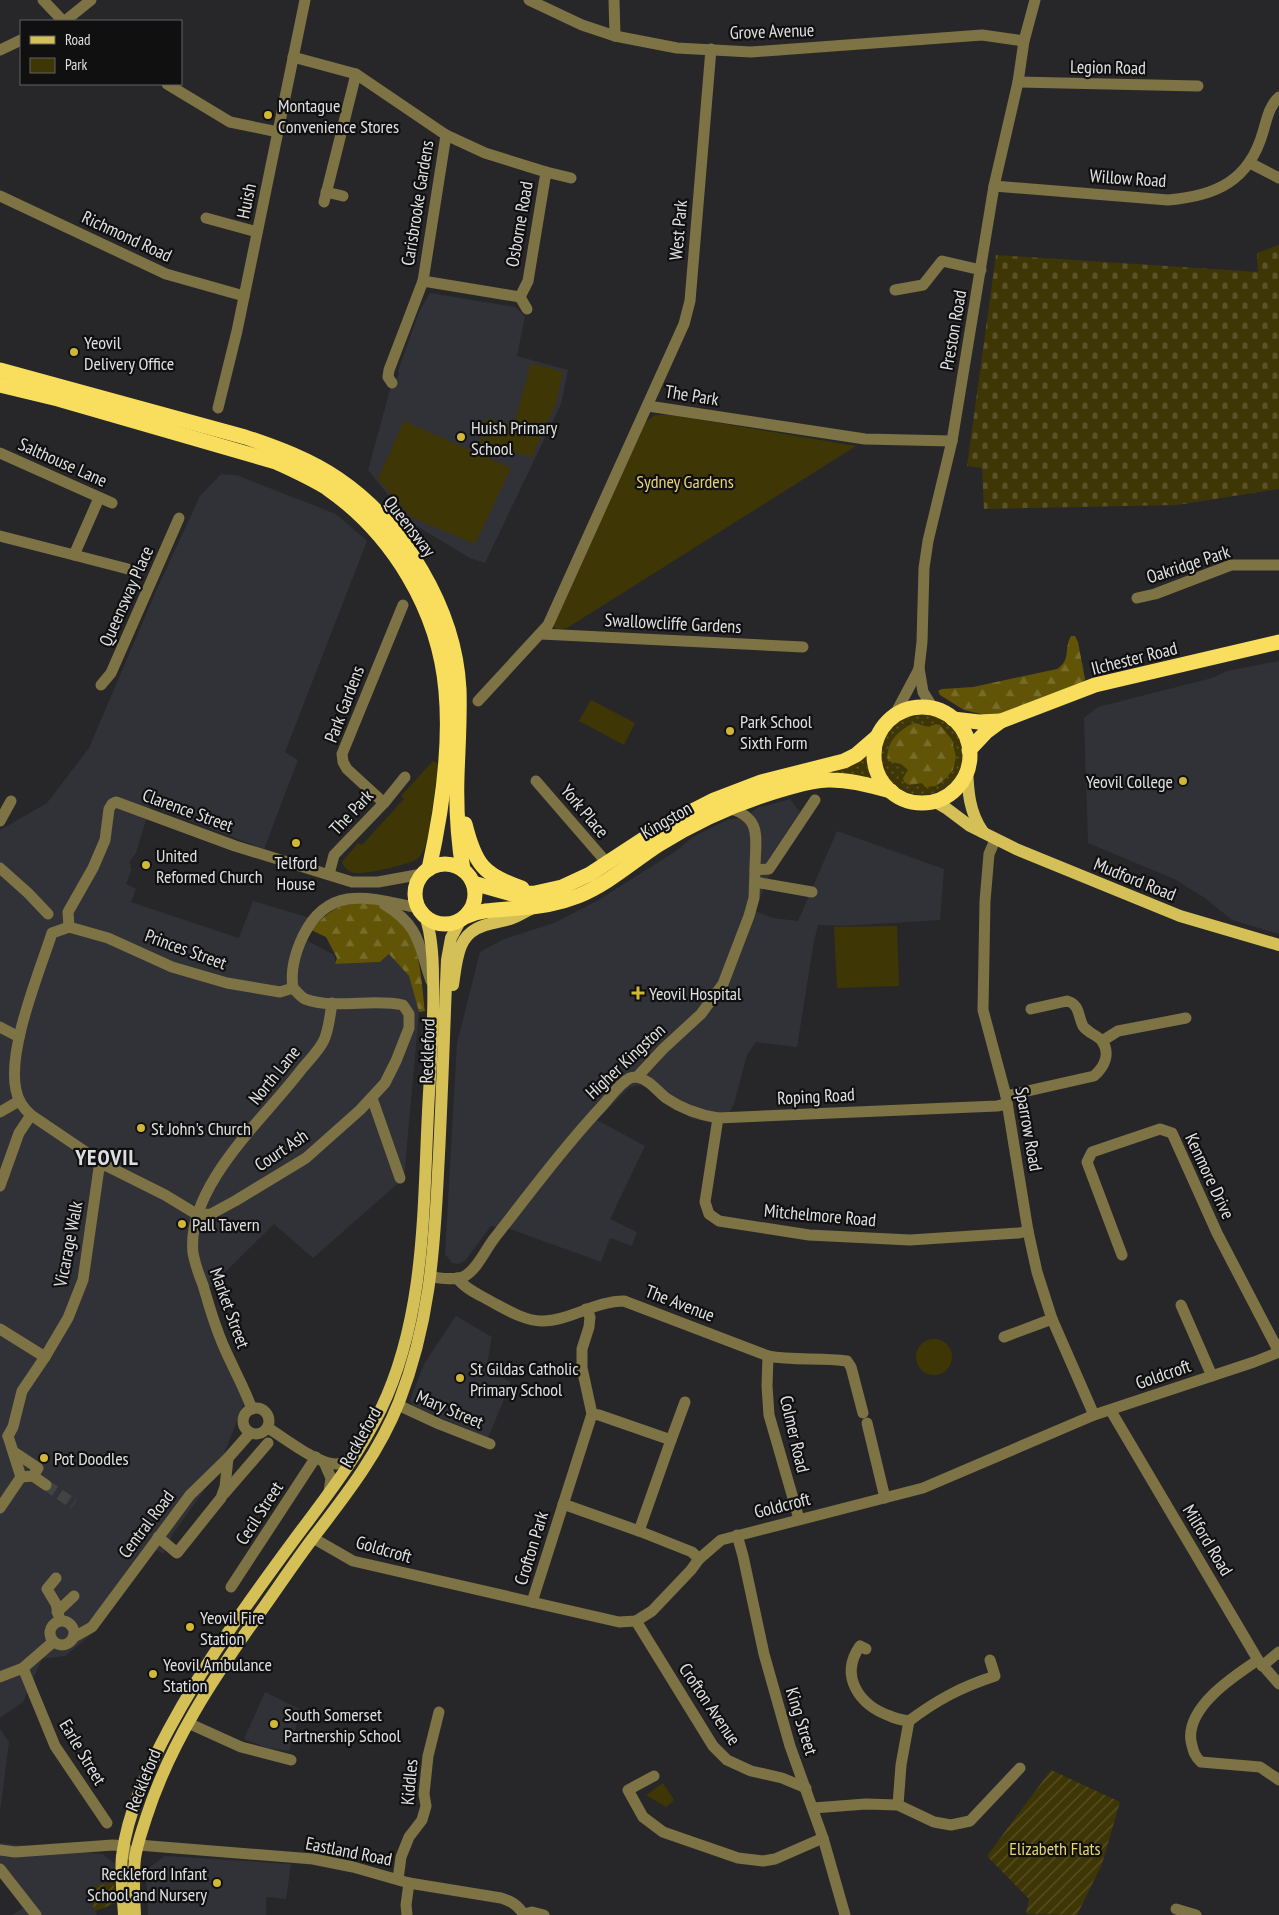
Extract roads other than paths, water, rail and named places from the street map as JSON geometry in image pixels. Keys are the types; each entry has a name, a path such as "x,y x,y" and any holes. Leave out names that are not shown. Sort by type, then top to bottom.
{"highway":[{"name":"Queensway","path":"0,370 245,437 281,449 313,464 338,479 365,499 388,524 425,576 445,620 456,661 459,687 458,836 463,870"},
{"name":"Queensway","path":"0,385 58,399 276,462 326,488 373,527 388,544 407,573 427,614 440,655 446,689 448,714 443,782 435,842 426,871"},
{"name":"Ilchester Road","path":"969,750 986,732 1001,721 1095,685 1279,642"},
{"path":"913,708 933,708 945,712 953,719 966,737 969,750 967,768 962,781 953,791 934,802 908,801 891,792 881,780 876,767 874,752 878,736 884,725 894,716 913,708"},
{"name":"Ilchester Road","path":"953,719 979,722 1001,721"},
{"name":"Kingston","path":"473,883 535,900 572,883 607,863 658,829 701,806 755,784 844,761 856,755 878,736"},
{"name":"Kingston","path":"463,918 486,910 535,900 567,900 592,889 671,837 727,808 770,793 810,782 829,780 856,782 891,792"},
{"path":"457,794 469,842 479,863 499,879 535,900"},
{"path":"444,864 463,870 473,883 475,897 474,904 463,918 453,924 439,924 422,913 415,900 414,890 417,882 426,871 444,864"}],"main road":[{"path":"967,768 968,793 973,814 983,833"},
{"name":"Mudford Road","path":"934,802 995,840 1180,916 1279,946"},
{"path":"445,1019 459,952 467,935 480,926 512,918 535,900"},
{"name":"Reckleford","path":"124,1915 122,1882 126,1832 143,1782 158,1749 185,1699 217,1648 360,1450 382,1407 399,1365 414,1306 424,1204 434,987 431,937 422,913"},
{"name":"Reckleford","path":"135,1915 135,1859 156,1787 188,1724 219,1670 313,1538 344,1499 371,1458 398,1405 419,1342 427,1308 431,1277 438,1189 449,946 463,918"}],"street":[{"path":"43,0 63,20"},
{"path":"65,20 91,0"},
{"name":"Huish","path":"218,408 258,232 305,0"},
{"name":"Grove Avenue","path":"529,0 582,25 615,36 677,48 751,52 982,35 1024,41"},
{"path":"614,0 615,36"},
{"name":"Preston Road","path":"933,708 923,692 919,668 922,642 924,568 928,541 952,441 994,186 1018,82 1024,41 1035,0"},
{"path":"0,50 20,40"},
{"name":"West Park","path":"648,406 684,324 690,301 711,49"},
{"name":"Carisbrooke Gardens","path":"293,57 356,74 446,135 423,281 388,370 388,377 392,383"},
{"path":"343,196 325,197 356,74"},
{"name":"Legion Road","path":"1018,82 1198,86"},
{"path":"169,85 230,122 278,132"},
{"name":"Willow Road","path":"994,186 1168,200 1190,198 1210,193 1232,182 1250,163 1257,150 1269,111 1279,97"},
{"name":"Osborne Road","path":"446,135 485,153 571,178"},
{"path":"1250,163 1279,178"},
{"name":"Osborne Road","path":"520,297 528,281 546,172"},
{"name":"Richmond Road","path":"0,196 166,274 244,296"},
{"path":"206,218 258,232"},
{"path":"895,290 923,285 942,261 981,270"},
{"path":"423,281 520,297 526,309"},
{"name":"The Park","path":"478,701 548,625 648,406 865,439 952,441"},
{"name":"Salthouse Lane","path":"0,454 112,503"},
{"path":"74,555 99,498"},
{"name":"Queensway Place","path":"101,685 111,673 179,518"},
{"path":"0,536 128,569"},
{"name":"Oakridge Park","path":"1137,598 1155,594 1231,565 1279,565"},
{"name":"Park Gardens","path":"384,803 347,769 343,762 342,754 403,605"},
{"name":"Swallowcliffe Gardens","path":"541,634 803,647"},
{"name":"Preston Road","path":"894,716 919,668"},
{"name":"The Park","path":"329,874 334,855 384,803 405,777"},
{"name":"York Place","path":"536,780 607,863"},
{"path":"0,821 11,801"},
{"name":"Clarence Street","path":"68,912 93,868 105,840 109,810 112,804 116,802 235,846 352,882 365,883 426,871"},
{"path":"755,870 769,868 809,805"},
{"name":"Higher Kingston","path":"458,1278 472,1270 486,1249 561,1154 597,1112 625,1082 631,1077 638,1077 663,1049 701,1014 723,984 749,916 754,898 755,882 755,836 751,821 745,814 727,808"},
{"name":"Sparrow Road","path":"995,840 989,854 985,901 983,1010 1006,1100 1028,1231 1037,1272 1052,1319 1094,1415"},
{"path":"0,868 28,892 48,914 52,934 19,1037 15,1073 19,1101 31,1116 105,1165 166,1195 198,1215"},
{"path":"755,882 812,892"},
{"path":"294,988 291,976 298,948 310,922 320,911 349,898 379,900 422,913"},
{"name":"Reckleford","path":"379,900 402,916 414,930 434,987"},
{"path":"48,914 68,912 69,927 52,934"},
{"name":"Princes Street","path":"69,927 108,938 172,966 227,983 280,992 294,988"},
{"name":"Court Ash","path":"198,1215 211,1214 306,1158 372,1098 385,1083 396,1061 409,1028 409,1014 403,1005 392,1002 332,1003 304,998 294,988"},
{"path":"1031,1009 1067,1001 1072,1002 1077,1008 1086,1029 1102,1041 1118,1031 1180,1022"},
{"name":"North Lane","path":"198,1215 210,1184 230,1155 324,1041 332,1003"},
{"path":"0,1028 19,1037"},
{"name":"Roping Road","path":"638,1077 648,1082 666,1098 688,1110 718,1118 987,1106 1094,1076 1105,1063 1106,1053 1102,1041"},
{"path":"372,1098 400,1178"},
{"path":"0,1112 19,1101"},
{"path":"0,1186 19,1133 31,1116"},
{"name":"Mitchelmore Road","path":"718,1118 705,1202 709,1214 720,1221 809,1235 910,1240 1028,1231"},
{"name":"Kenmore Drive","path":"1122,1255 1087,1162 1092,1152 1160,1129 1172,1133 1217,1233 1279,1352"},
{"name":"Vicarage Walk","path":"4,1437 13,1427 22,1391 68,1318 83,1280 99,1168 105,1165"},
{"name":"Market Street","path":"198,1215 193,1242 194,1255 216,1327 252,1409"},
{"path":"431,1277 458,1278"},
{"name":"The Avenue","path":"458,1278 461,1283 509,1312 535,1320 544,1321 558,1318 610,1301 624,1301 768,1356 847,1361 851,1367 885,1498"},
{"path":"1181,1305 1212,1376"},
{"path":"586,1309 590,1317 582,1349 582,1368 592,1414 671,1440"},
{"path":"1004,1337 1052,1319"},
{"path":"0,1329 45,1357"},
{"name":"Goldcroft","path":"313,1538 353,1561 618,1622 636,1621 652,1611 699,1559 721,1540 923,1488 1094,1415 1111,1411 1279,1352"},
{"name":"Colmer Road","path":"768,1356 768,1414 799,1519"},
{"path":"639,1531 685,1402"},
{"name":"Mary Street","path":"398,1405 490,1444"},
{"path":"252,1409 261,1409 268,1414 270,1419 268,1428 262,1434 250,1433 244,1426 245,1414 252,1409"},
{"name":"Milford Road","path":"1111,1411 1260,1663 1279,1684"},
{"name":"Crofton Park","path":"532,1602 592,1414"},
{"path":"268,1428 320,1460 337,1464 345,1462 360,1450"},
{"name":"Central Road","path":"74,1637 92,1627 190,1495 228,1458 250,1433"},
{"path":"0,1508 21,1477 14,1452 4,1437"},
{"path":"158,1537 177,1553 268,1443"},
{"path":"14,1452 38,1468 34,1476"},
{"path":"221,1498 225,1487 228,1458"},
{"path":"320,1460 331,1478 329,1492"},
{"name":"Cecil Street","path":"231,1587 320,1460"},
{"path":"21,1477 34,1476 46,1485"},
{"name":"Crofton Park","path":"563,1504 692,1552 699,1559"},
{"name":"King Street","path":"737,1535 764,1654 790,1746 823,1838 845,1915"},
{"path":"56,1578 47,1589 56,1604 59,1617 71,1625 74,1637 69,1644 61,1646 53,1642 49,1632 53,1624 59,1617 74,1596"},
{"name":"Crofton Avenue","path":"636,1621 713,1746 727,1760 750,1771 782,1778 806,1788"},
{"path":"0,1677 23,1668 53,1642"},
{"path":"863,1644 854,1653 850,1666 853,1684 865,1701 889,1716 909,1722"},
{"path":"1279,1652 1228,1680 1202,1707 1194,1721 1191,1737 1195,1757 1201,1762 1260,1767 1279,1780"},
{"path":"898,1805 901,1765 909,1722 937,1701 977,1682 995,1676 990,1660"},
{"name":"Earle Street","path":"23,1668 54,1746 107,1823"},
{"name":"Kiddles","path":"407,1915 401,1857 409,1837 422,1820 426,1806 424,1794 426,1770 439,1712"},
{"path":"188,1724 241,1747 291,1760"},
{"path":"813,1808 866,1804 898,1805 934,1822 950,1826 970,1821 1020,1768"},
{"path":"654,1776 628,1790 643,1817 663,1832 677,1838 738,1858 763,1861 775,1859 823,1838"},
{"path":"0,1850 14,1852 113,1845 124,1846 135,1859"},
{"name":"Eastland Road","path":"138,1845 313,1859 353,1867 404,1881 501,1898 518,1906 524,1915 532,1912 544,1915"},
{"path":"14,1852 2,1871 36,1915"},
{"path":"1176,1909 1196,1915"}],"tunnel":[{"path":"46,1485 74,1504"}],"place":[{"name":"Montague Convenience Stores","path":"268,115"},
{"name":"Yeovil Delivery Office","path":"74,352"},
{"name":"Huish Primary School","path":"461,437"},
{"name":"Park School Sixth Form","path":"730,731"},
{"name":"Yeovil College","path":"1183,781"},
{"name":"Telford House","path":"296,843"},
{"name":"United Reformed Church","path":"146,865"},
{"name":"Yeovil Hospital","path":"638,993"},
{"name":"St John's Church","path":"141,1128"},
{"name":"Pall Tavern","path":"182,1224"},
{"name":"St Gildas Catholic Primary School","path":"460,1378"},
{"name":"Pot Doodles","path":"44,1458"},
{"name":"Yeovil Fire Station","path":"190,1627"},
{"name":"Yeovil Ambulance Station","path":"153,1674"},
{"name":"South Somerset Partnership School","path":"274,1724"},
{"name":"Reckleford Infant School and Nursery","path":"217,1883"}],"district":[{"name":"YEOVIL","path":"107,1157"}],"park label":[{"name":"Sydney Gardens","path":"685,481"},
{"name":"Elizabeth Flats","path":"1055,1848"}]}
